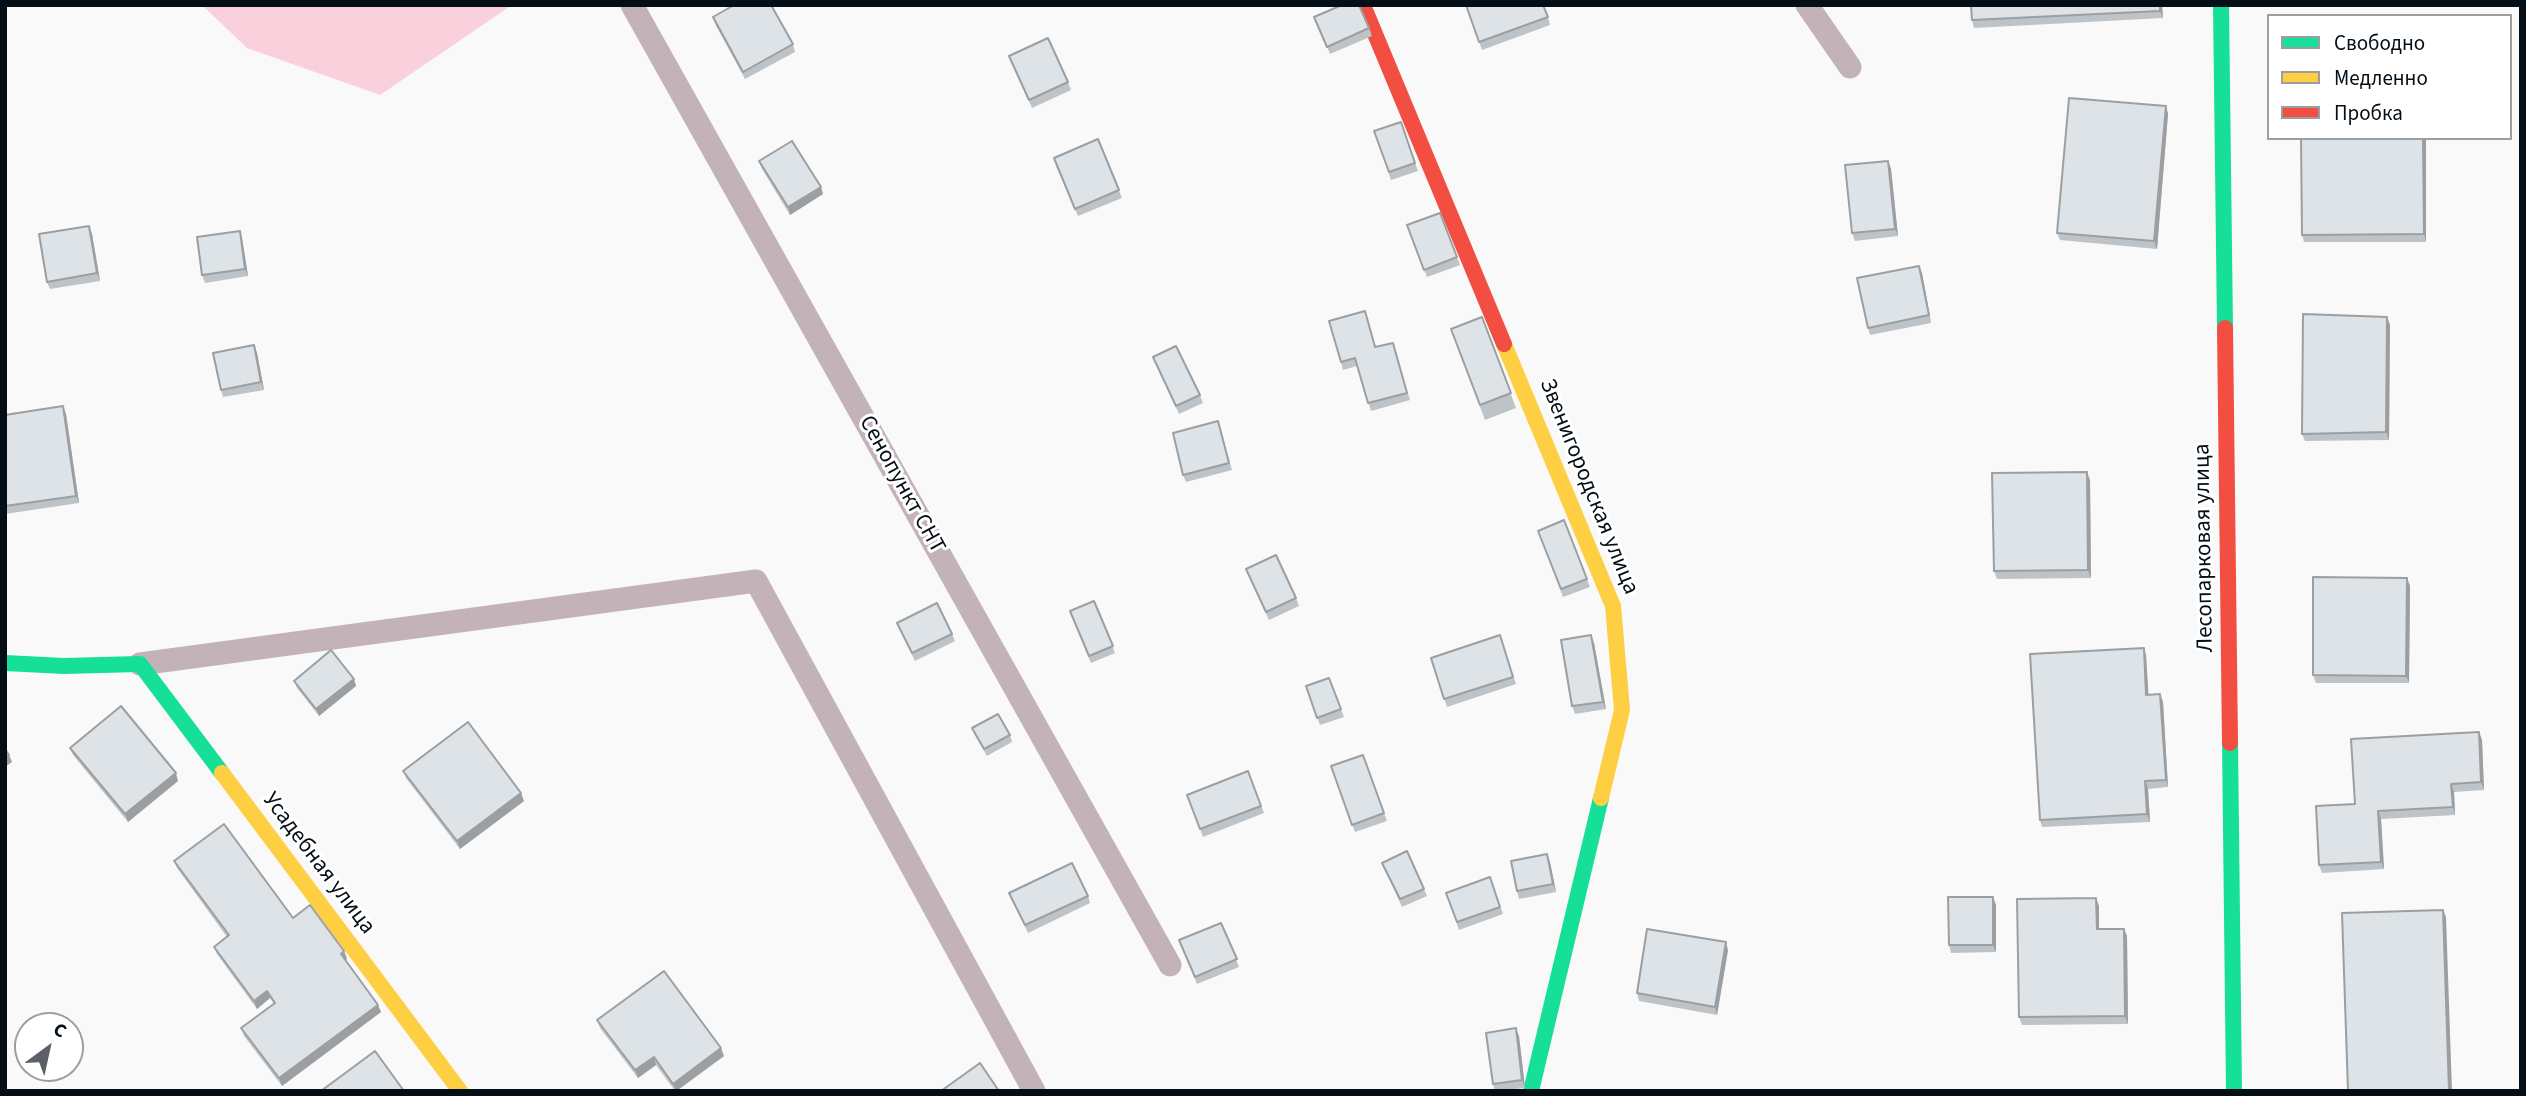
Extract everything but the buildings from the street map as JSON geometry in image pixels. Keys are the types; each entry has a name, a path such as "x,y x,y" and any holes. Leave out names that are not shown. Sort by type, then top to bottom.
{"street":[{"name":"Звенигородская улица","path":"1363,5 1613,606 1622,710 1531,1091"},
{"name":"Лесопарковая улица","path":"2221,5 2234,1091"},
{"path":"5,663 64,666 140,664"},
{"name":"Усадебная улица","path":"140,664 460,1091"}],"lane":[{"name":"Сенопункт СНТ","path":"632,5 1170,965"},
{"path":"1807,5 1850,67"},
{"path":"140,664 756,582 1034,1091"}],"shaded area":[{"path":"202,5 512,5 380,95 247,48"}],"traffic: fast":[{"path":"2221,5 2225,328"},
{"path":"5,663 64,666 140,664 222,773"},
{"path":"2230,743 2234,1091"},
{"path":"1531,1091 1601,798"}],"traffic: slow":[{"path":"1504,344 1613,606 1622,710 1601,798"},
{"path":"222,773 460,1091"}],"traffic: jam":[{"path":"1363,5 1504,344"},
{"path":"2225,328 2230,743"}]}
